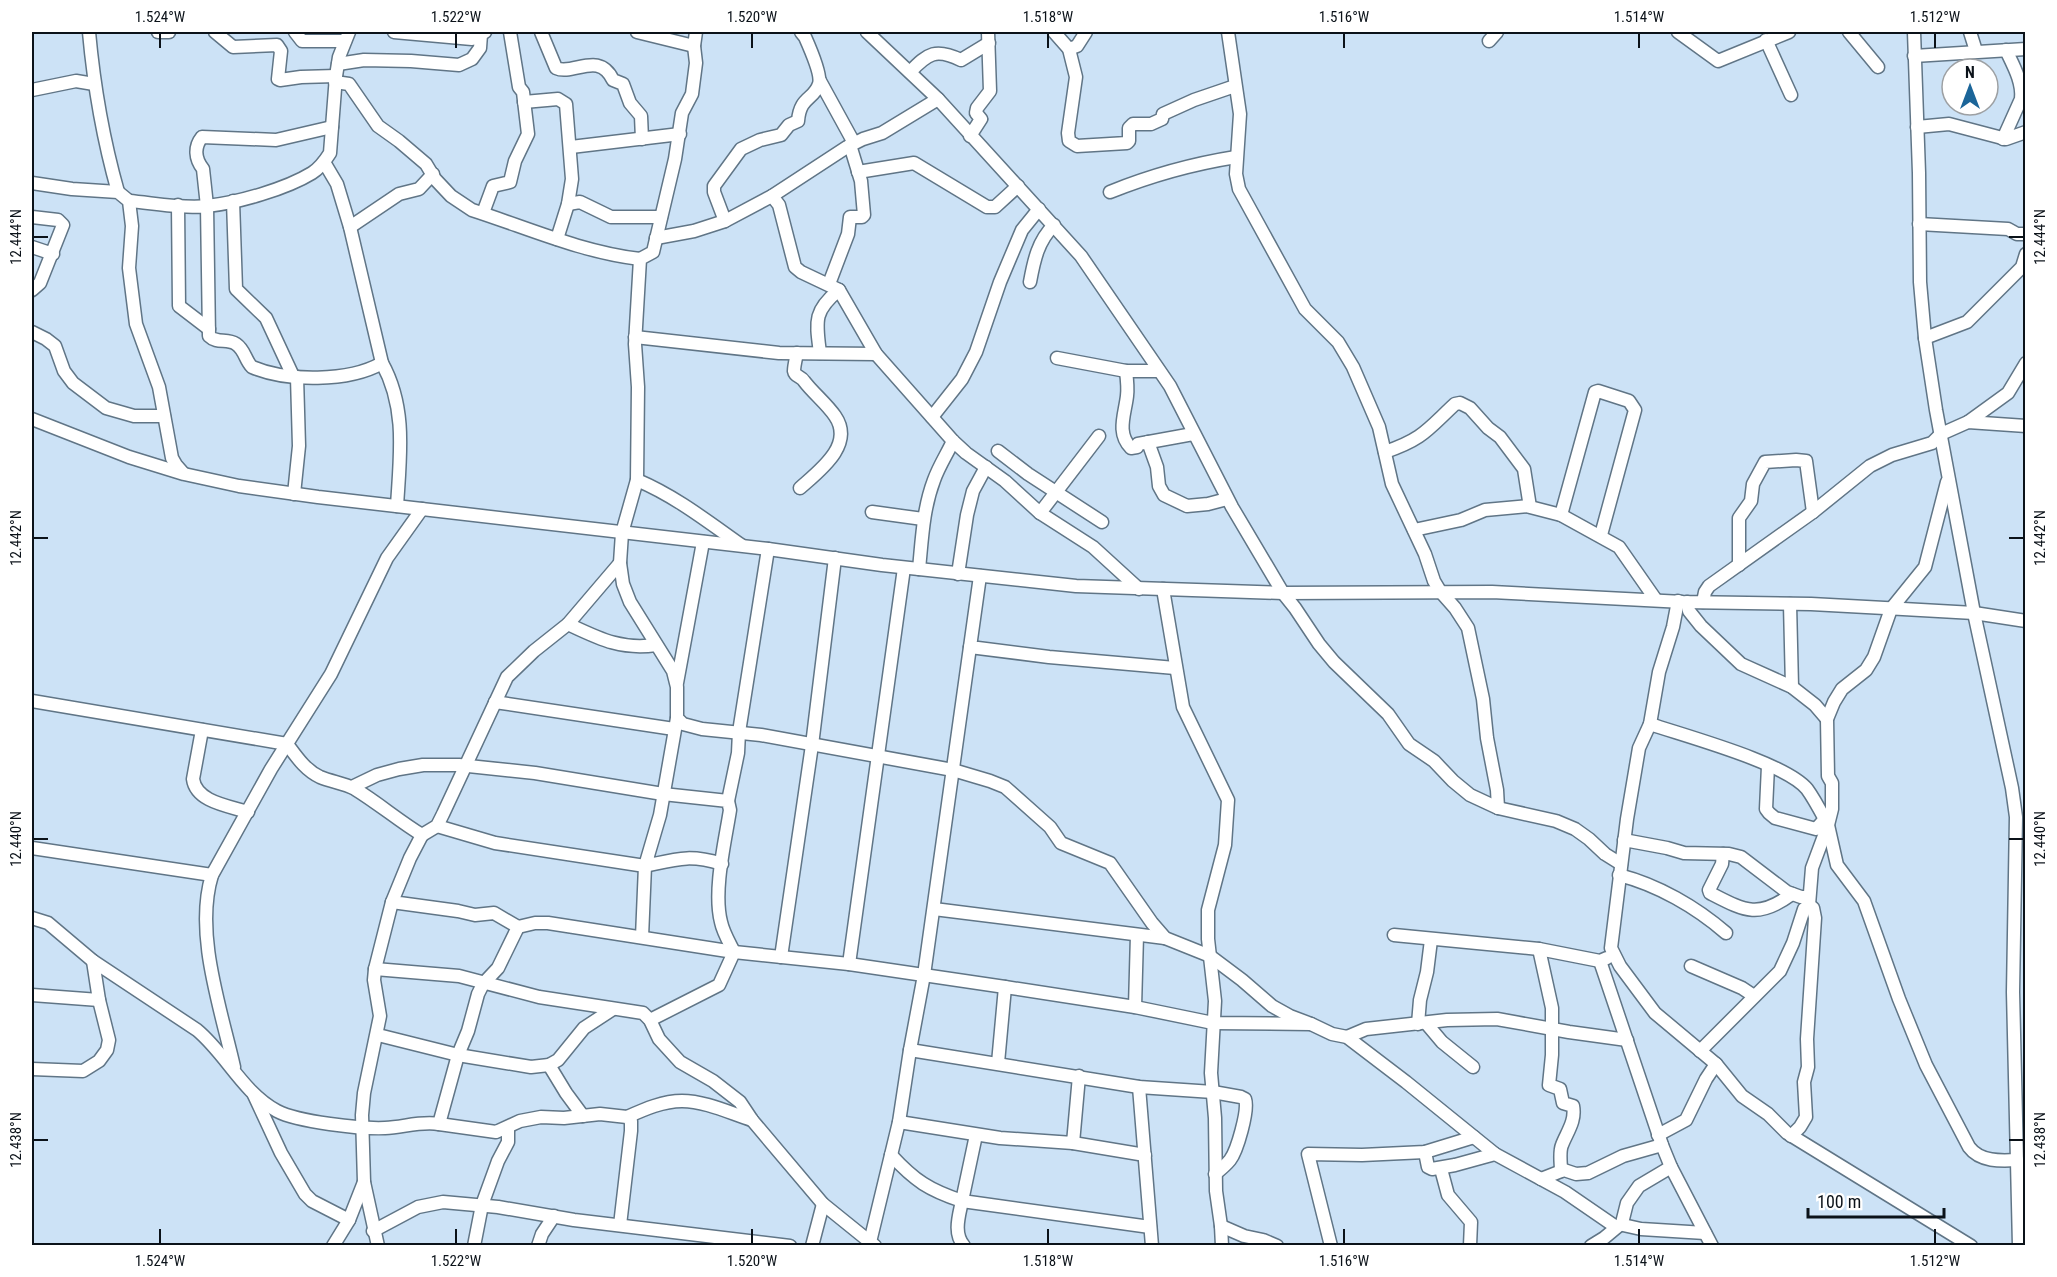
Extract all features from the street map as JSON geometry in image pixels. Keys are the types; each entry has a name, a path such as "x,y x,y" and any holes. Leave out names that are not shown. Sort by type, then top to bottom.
{"street":[{"path":"89,32 94,84 106,151 118,192 129,201 207,207 285,186 312,173 330,153 336,74 347,36 302,41 295,32"},
{"path":"158,32 169,32"},
{"path":"215,32 233,47 277,45 281,51 278,79 280,80 336,74 364,60 459,64 472,59 480,48 483,33"},
{"path":"394,32 471,39 483,33"},
{"path":"483,213 493,186 510,182 514,161 528,134 523,92 519,87 510,32"},
{"path":"541,32 556,68 559,70 589,64 605,69 613,80 622,84 630,103 640,114 642,139"},
{"path":"637,32 694,46"},
{"path":"336,74 349,84 378,126 426,164 451,196 472,210 593,251 640,259 653,252 680,134 682,113 692,94 696,63 694,46 696,32"},
{"path":"867,32 938,99 1054,225 1093,272 1159,371 1182,410 1227,499 1283,593 1319,644 1349,678 1388,714 1409,744 1434,761 1470,795 1498,808 1524,816 1556,821 1575,829 1589,839 1620,870 1696,909 1726,933"},
{"path":"1054,32 1069,49 1076,77 1069,141 1077,146 1127,143 1133,124 1153,123 1162,119 1164,114 1187,103 1235,86"},
{"path":"1069,49 1077,46 1086,32"},
{"path":"1228,32 1240,117 1236,174 1244,201 1305,309 1338,342 1346,354 1379,427 1392,484 1440,591 1468,628 1483,699 1498,808"},
{"path":"1678,32 1718,61 1789,32"},
{"path":"1849,32 1878,67"},
{"path":"1914,32 1920,282 1925,338 1974,613 2012,788 2016,817 2021,876 2020,925 2013,992 2020,1162 2019,1245"},
{"path":"1970,32 1976,51"},
{"path":"807,33 820,81 852,144 863,195 864,215 850,218 834,287 820,309 816,322 820,353"},
{"path":"909,72 930,55 950,54 961,60 989,37"},
{"path":"970,136 981,119 976,113 977,108 990,91 989,37"},
{"path":"1766,40 1791,95"},
{"path":"1914,56 2025,49"},
{"path":"2003,139 2021,99 2014,67 2006,50"},
{"path":"32,90 76,81 94,84"},
{"path":"725,221 714,186 741,149 760,140 781,135 789,125 798,121 800,106 819,86 820,81"},
{"path":"524,102 554,99 565,101 571,147 572,179 556,239"},
{"path":"656,238 694,231 725,221 772,196 852,144 882,133 938,99"},
{"path":"1917,128 1949,124 2003,139 2025,132"},
{"path":"332,127 276,140 202,137 196,146 199,164 203,169 207,207 209,336 213,340 230,341 240,347 252,367 295,377 356,373 382,363"},
{"path":"571,147 680,134"},
{"path":"1110,192 1148,177 1194,164 1236,157"},
{"path":"324,162 337,184 350,227 382,363 392,382 401,437 397,506"},
{"path":"858,172 914,163 987,207 994,207 1018,186"},
{"path":"350,227 399,194 419,189 433,174"},
{"path":"32,183 72,189 118,192"},
{"path":"772,196 779,206 795,267 834,287 876,354 953,441 1005,481 1040,513 1093,547 1139,588"},
{"path":"129,201 132,226 129,268 134,312 139,335 159,387 172,458 184,474"},
{"path":"233,201 236,289 266,318 295,377 299,446 294,494"},
{"path":"567,204 580,202 611,217 661,218"},
{"path":"178,205 179,306 209,329"},
{"path":"932,417 962,379 976,352 1000,282 1022,230 1039,209"},
{"path":"32,217 58,220 63,223 40,283 32,290"},
{"path":"1919,224 2008,229 2017,234 2025,234"},
{"path":"1030,282 1039,245 1054,225"},
{"path":"32,247 52,254"},
{"path":"1925,338 1967,322 2022,267 2025,254"},
{"path":"640,259 635,337 638,387 637,480 622,533 620,563 623,584 630,602 673,671 676,687"},
{"path":"32,332 55,346 64,371 73,383 106,408 134,416 164,416"},
{"path":"635,337 780,353 876,354"},
{"path":"797,353 794,372 833,413 839,424 838,444 832,459 800,488"},
{"path":"1057,358 1126,371 1159,371"},
{"path":"1703,602 1709,586 1813,512 1870,466 1892,455 1932,443 1941,434 1968,423 2008,393 2025,363"},
{"path":"1126,371 1127,394 1123,415 1123,434 1126,443 1131,448 1148,442 1193,434"},
{"path":"1561,515 1595,392 1629,401 1635,410 1601,535"},
{"path":"1385,452 1416,440 1455,404 1463,405 1470,408 1488,428 1500,437 1524,469 1529,506"},
{"path":"32,419 90,443 184,474 239,486 768,549 904,568 1076,586 1283,593 1440,591 1974,613 2025,621"},
{"path":"1968,423 2025,426"},
{"path":"1040,513 1099,436"},
{"path":"919,569 923,519 935,477 953,441"},
{"path":"1148,442 1157,467 1159,486 1164,495 1187,506 1227,499"},
{"path":"998,451 1102,522"},
{"path":"1739,565 1739,518 1751,501 1753,484 1764,462 1806,461 1813,512"},
{"path":"958,574 973,491 986,468"},
{"path":"1700,1051 1784,966 1809,901 1812,868 1832,809 1832,783 1828,777 1827,719 1842,689 1866,670 1874,657 1891,609 1928,562 1948,476"},
{"path":"637,480 677,499 681,505 701,516 742,546"},
{"path":"1414,530 1461,520 1485,510 1529,506 1561,515 1601,535 1622,549 1656,600"},
{"path":"235,1071 211,968 205,913 206,894 212,875 287,744 331,674 387,558 422,509"},
{"path":"872,512 923,519"},
{"path":"642,937 645,866 660,815 675,724 676,687 703,542"},
{"path":"650,1020 719,984 734,952 721,923 718,906 730,810 728,801 738,753 738,732 768,549"},
{"path":"781,957 812,745 834,558"},
{"path":"378,1245 364,1182 364,1093 378,1035 380,1016 374,980 375,969 392,902 422,835 437,826 510,673 568,624 620,563"},
{"path":"849,964 904,568"},
{"path":"375,969 459,976 539,997 642,1013 650,1020 659,1039 680,1062 727,1091 740,1102 752,1120 823,1204 872,1244 899,1122 909,1050 924,975 980,576"},
{"path":"1163,589 1183,707 1228,800 1225,844 1208,910 1215,1001 1210,1072 1215,1118 1215,1174 1222,1245"},
{"path":"1682,601 1701,626 1741,664 1792,687 1815,705 1827,719"},
{"path":"1682,601 1659,672 1650,724 1639,748 1611,943 1614,956 1656,1013 1716,1064 1742,1096 1768,1114 1791,1136 1971,1245"},
{"path":"1790,604 1792,687"},
{"path":"568,624 614,645 639,647 656,645"},
{"path":"970,647 1049,657 1176,668"},
{"path":"32,701 287,744 296,757 312,772 320,777 352,787 422,835"},
{"path":"495,702 738,732 953,771 990,781 1005,787 1050,827 1061,843 1110,863 1165,938"},
{"path":"1650,724 1768,765 1789,775 1807,789 1826,822 1837,865 1864,901 1899,999 1926,1065 1969,1147 1973,1153 1992,1160 2020,1162"},
{"path":"202,730 193,779 194,786 205,798 248,812"},
{"path":"352,787 399,768 423,765 466,766 728,801"},
{"path":"1768,765 1766,809 1771,816 1816,829 1826,822"},
{"path":"437,826 495,843 645,866 685,857 702,858 722,864"},
{"path":"1624,840 1684,853 1741,857 1792,894 1805,898 1813,908 1815,918 1807,1039 1808,1066 1804,1082 1806,1116 1791,1136"},
{"path":"32,848 212,875"},
{"path":"1723,854 1722,864 1710,893 1743,909 1767,909 1792,894"},
{"path":"392,902 475,915 494,913 518,927 534,923 548,923 734,952 849,964 1135,1007 1214,1023 1311,1024"},
{"path":"934,909 1165,938 1210,956 1272,1006 1332,1034 1347,1037 1495,1154 1565,1192 1619,1225 1641,1229 1705,1233"},
{"path":"32,918 48,923 93,961 197,1030 209,1039 252,1091 277,1111 300,1118 363,1128 397,1127 424,1122 496,1132 520,1121 541,1116 564,1118 600,1114 627,1116 653,1106 681,1101 695,1102 752,1120"},
{"path":"439,1124 458,1055 483,984 498,968 518,927"},
{"path":"1135,1007 1137,935"},
{"path":"1394,935 1539,950 1600,961 1614,956"},
{"path":"1431,939 1427,972 1420,1000 1422,1023 1473,1067"},
{"path":"1539,950 1550,997 1552,1029 1549,1085 1560,1089 1563,1103 1573,1106 1575,1113 1569,1133 1562,1145 1561,1171"},
{"path":"32,1069 83,1071 99,1061 107,1050 109,1040 99,1000 93,961"},
{"path":"1600,961 1660,1140 1671,1167 1712,1245"},
{"path":"1691,966 1742,987 1754,996"},
{"path":"998,1063 1005,987"},
{"path":"32,994 99,1000"},
{"path":"378,1035 458,1055 531,1066 549,1065 558,1060 584,1028 613,1009"},
{"path":"1347,1037 1366,1029 1497,1019 1626,1040"},
{"path":"909,1050 1139,1087 1213,1092 1241,1097 1245,1099 1247,1107 1244,1125 1232,1159 1215,1174"},
{"path":"1540,1179 1561,1171 1576,1174 1588,1173 1660,1140 1686,1120 1716,1064"},
{"path":"549,1065 583,1116"},
{"path":"1072,1143 1079,1076"},
{"path":"1139,1087 1152,1245"},
{"path":"252,1091 281,1153 305,1194 312,1201 349,1220"},
{"path":"620,1225 631,1131 631,1121 627,1116"},
{"path":"899,1122 976,1135 1072,1143 1145,1155"},
{"path":"474,1245 482,1205 498,1161 508,1142 508,1128"},
{"path":"964,1245 959,1240 957,1230 976,1135"},
{"path":"1331,1245 1308,1154 1362,1155 1425,1152 1474,1137"},
{"path":"1425,1152 1430,1169 1441,1169 1495,1154"},
{"path":"891,1155 905,1170 934,1191 962,1201 1150,1227"},
{"path":"1591,1245 1604,1238 1619,1225 1627,1203 1639,1186 1671,1167"},
{"path":"1441,1169 1448,1195 1471,1222 1470,1245"},
{"path":"333,1245 349,1220 364,1182"},
{"path":"374,1231 418,1207 443,1202 482,1205 620,1225 790,1245"},
{"path":"812,1245 823,1204"},
{"path":"538,1245 542,1234 555,1216"},
{"path":"1221,1226 1244,1236 1277,1245"}]}
